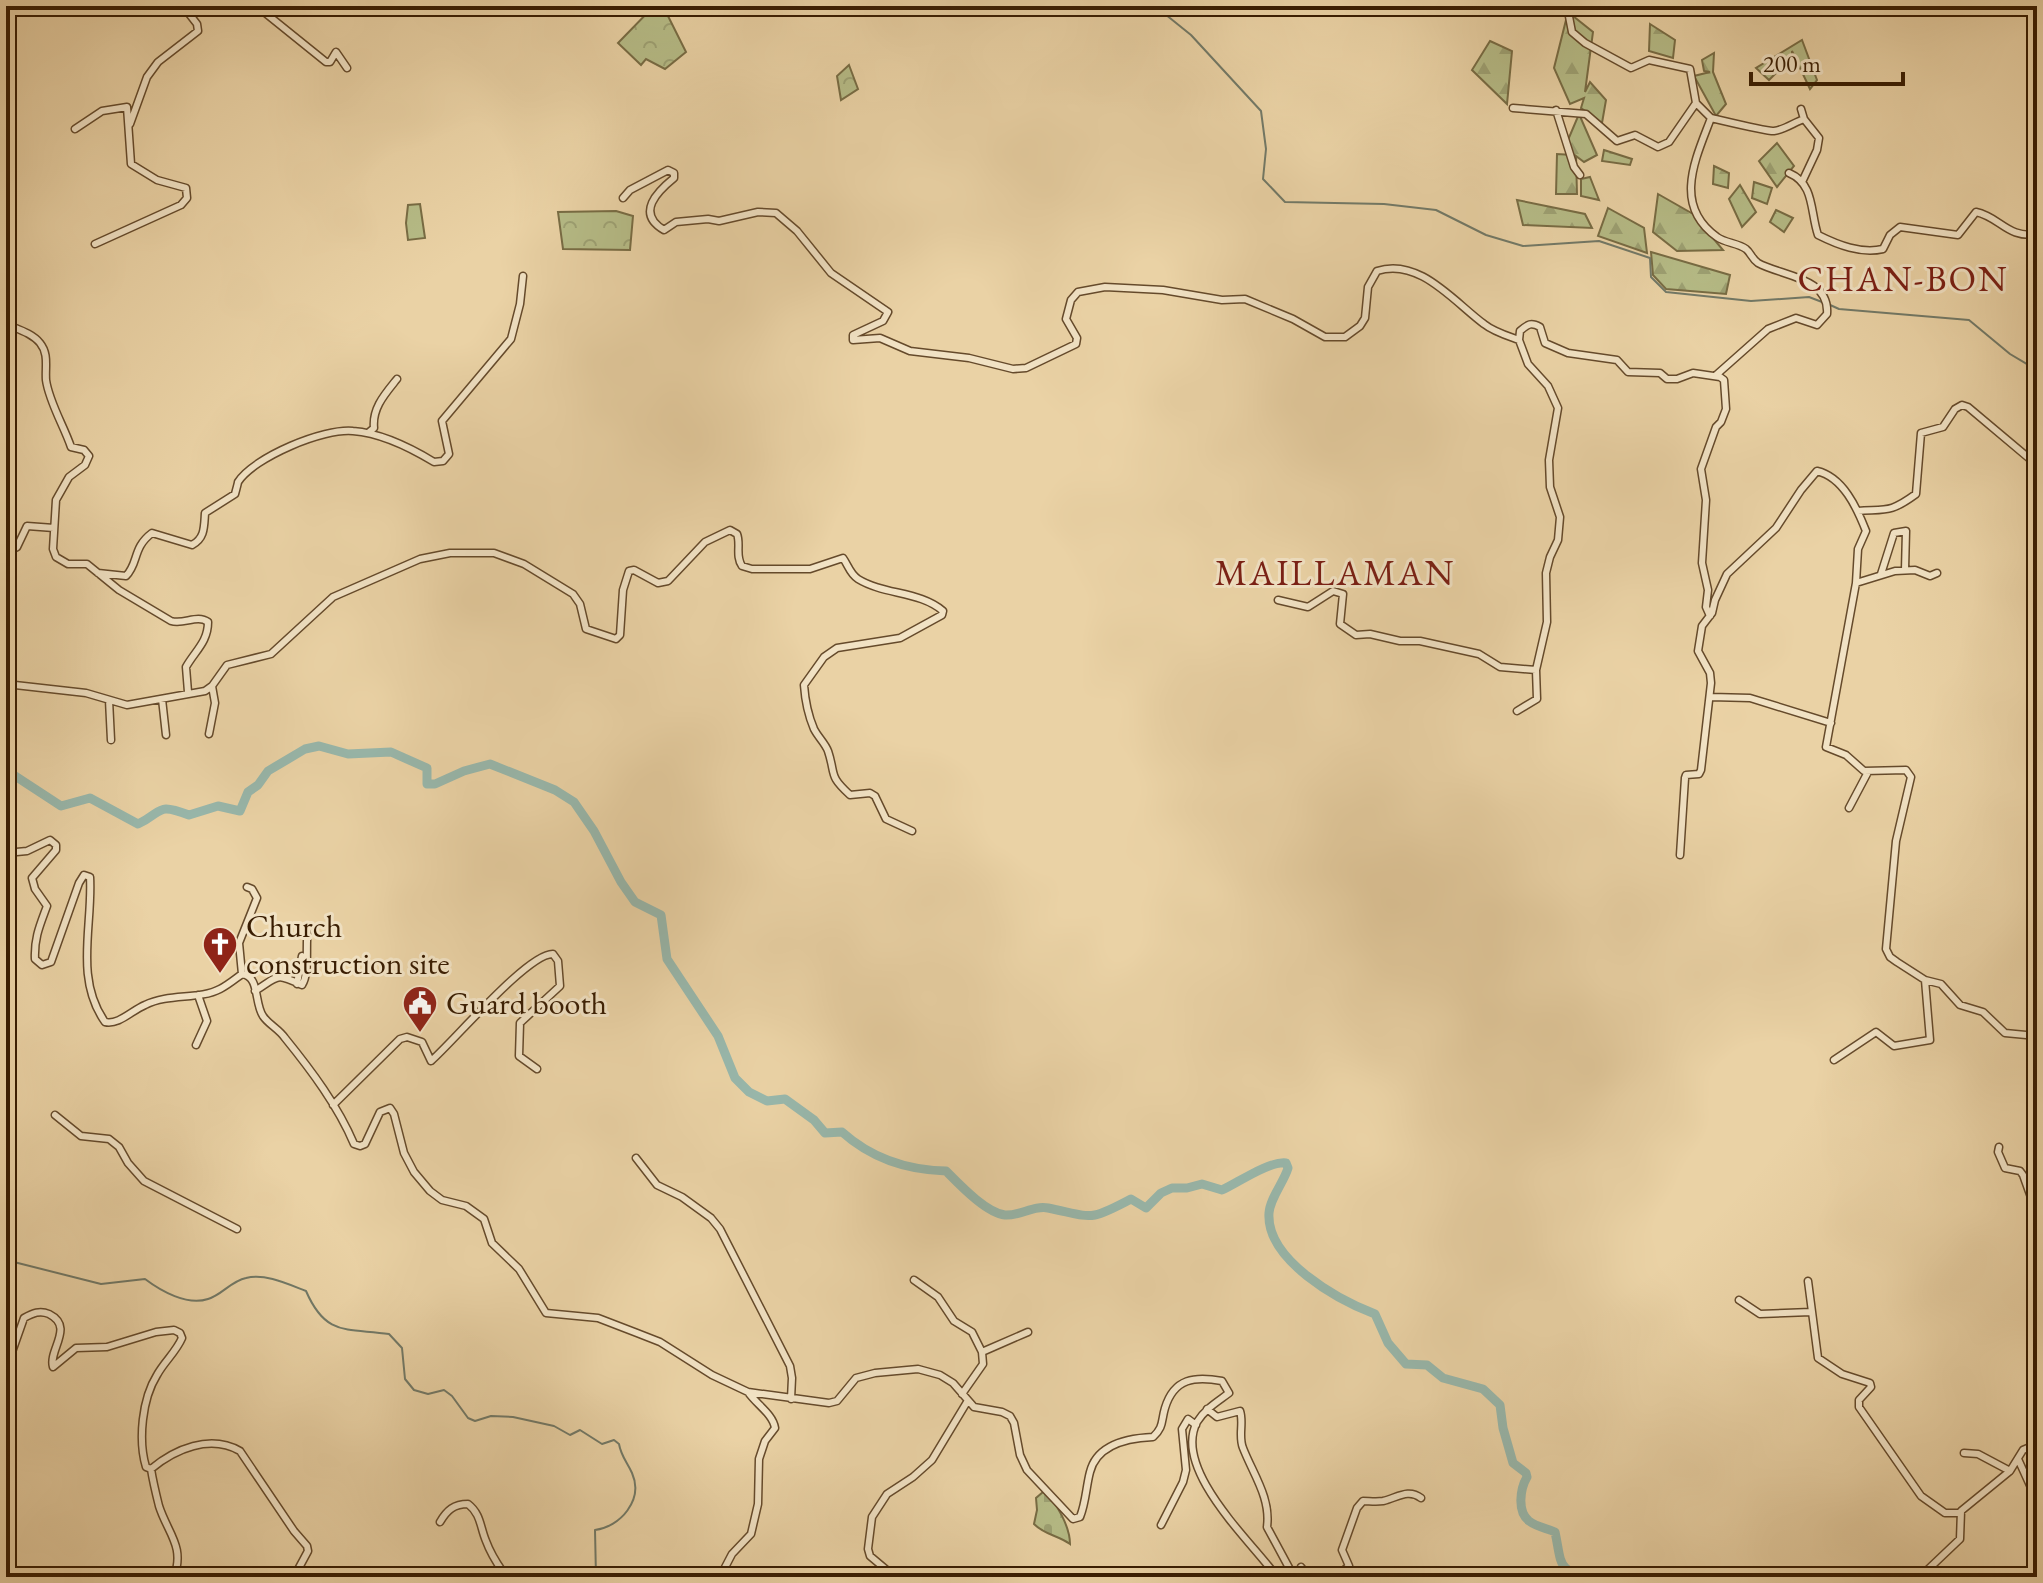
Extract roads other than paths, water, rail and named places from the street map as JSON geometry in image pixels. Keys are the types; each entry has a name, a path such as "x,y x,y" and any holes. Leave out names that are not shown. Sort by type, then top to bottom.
{"street":[{"path":"130,124 147,77 158,62 198,31 197,24 183,6"},
{"path":"260,6 326,62 330,62 336,52 347,68"},
{"path":"1567,6 1572,32 1612,59 1631,68 1649,60 1690,69 1696,103 1711,118 1773,132 1804,119"},
{"path":"2033,121 2036,97"},
{"path":"1513,108 1586,114 1617,141 1635,135 1658,147 1669,142 1696,103"},
{"path":"75,129 92,115 116,107 127,107 131,164 157,180 186,188 187,198 181,205 95,244"},
{"path":"1801,109 1804,119 1819,138 1817,150 1802,182"},
{"path":"1556,110 1574,167 1580,175"},
{"path":"1711,118 1690,177 1696,212 1718,237 1746,249 1755,262 1816,287 1824,295 1828,307 1826,316 1817,325 1796,318 1768,329 1715,376"},
{"path":"623,198 630,190 668,170 674,173 674,178 655,193 650,202 653,218 664,230 676,222 719,221 758,212 776,213 797,231 831,273 888,312 883,321 853,335 853,340 880,338 910,351 969,358 1013,369 1026,368 1076,344 1077,338 1066,319 1071,300 1078,292 1105,287 1163,290 1222,300 1245,299 1293,319 1325,337 1336,338 1345,337 1360,326 1365,318 1368,287 1377,271 1387,268 1409,271 1429,279 1485,325 1519,340"},
{"path":"1789,173 1798,177 1809,192 1818,235 1848,247 1883,249 1890,235 1900,227 1958,235 1976,212 1987,215 2010,232 2037,234"},
{"path":"98,573 126,576 132,571 138,546 152,533 192,545 198,542 203,536 205,513 235,494 238,483 268,456 329,433 350,430 368,433 434,462 443,461 449,454 442,421 511,339 523,276"},
{"path":"1517,711 1537,699 1536,670 1547,622 1546,573 1558,540 1560,517 1550,487 1549,460 1558,408 1548,386 1528,364 1519,340 1520,331 1528,324 1534,323 1540,327 1545,343 1568,353 1617,360 1628,372 1660,373 1667,379 1693,373 1724,380 1726,409 1701,469 1706,500 1702,563 1708,590 1706,607 1710,616"},
{"path":"6,324 28,333 40,343 46,355 49,392 71,447 84,450 89,456 85,465 69,477 56,500 53,549 56,557 68,564 87,564 119,590 171,621 177,623 200,618 208,622 208,633 186,667 188,692"},
{"path":"368,433 374,428 373,416 382,398 397,379"},
{"path":"1858,511 1886,511 1902,505 1916,494 1921,433 1943,427 1955,409 1962,405 2037,465"},
{"path":"1680,855 1685,778 1686,775 1699,774 1701,770 1711,697 1710,673 1698,651 1702,626 1710,616 1727,574 1776,528 1817,471 1834,478 1858,511 1866,531 1858,549 1856,583 1826,747 1846,755 1868,772 1906,770 1911,777 1896,841 1892,901 1885,942 1890,957 1925,980 1941,984 1960,1005 1983,1012 2005,1033 2037,1036"},
{"path":"6,553 17,547 27,526 54,528"},
{"path":"6,684 86,693 136,705 188,692 205,691 227,665 271,654 333,597 420,559 450,553 494,553 524,564 573,594 580,604 586,629 616,639 620,635 623,590 629,571 634,570 658,583 668,581 705,542 730,530 739,539 738,560 742,566 752,569 810,569 843,558 849,571 858,579 926,599 943,611 942,615 900,638 837,648 824,657 804,685 815,732 827,747 829,767 837,783 850,795 870,793 875,796 886,819 912,831"},
{"path":"1881,574 1894,533 1906,531 1905,570"},
{"path":"1856,583 1905,570 1930,576 1937,573"},
{"path":"1278,600 1307,607 1333,591 1343,594 1340,624 1356,635 1420,641 1479,654 1500,667 1536,670"},
{"path":"209,734 215,703 212,686"},
{"path":"1711,697 1750,698 1831,723"},
{"path":"162,699 166,735"},
{"path":"109,700 111,740"},
{"path":"1849,808 1868,772"},
{"path":"6,853 27,851 50,840 56,845 56,850 32,878 35,889 47,906 34,946 35,959 42,965 51,962 79,883 84,875 90,877 86,953 92,991 105,1022 115,1023 147,1004 184,994 198,995 220,990 242,974 249,975 253,979 257,1005 264,1018 284,1035 344,1119 354,1144 365,1144 380,1112 386,1108 393,1110 404,1153 414,1172 442,1200 466,1206 484,1219 492,1243 519,1269 546,1313 598,1318 660,1342 712,1375 748,1392 791,1399 837,1401 856,1378 875,1373 918,1369 940,1375 953,1383 974,1407 1010,1416 1027,1470 1073,1519 1080,1517 1090,1469 1098,1456 1124,1440 1153,1437 1162,1427 1165,1407 1172,1394 1191,1378 1222,1381 1229,1393 1207,1409 1196,1425 1193,1443 1201,1478 1234,1526 1277,1577"},
{"path":"242,974 239,943 257,898 247,887"},
{"path":"255,991 281,976 302,985 307,974 305,945 308,928"},
{"path":"297,984 303,951"},
{"path":"333,1105 400,1039 407,1037 422,1042 431,1061 487,1003 546,953 553,954 558,961 560,986 520,1023 519,1056 537,1069"},
{"path":"1834,1060 1876,1032 1894,1046 1930,1040 1925,980"},
{"path":"196,1045 207,1021 198,995"},
{"path":"55,1115 81,1136 109,1139 119,1147 144,1181 237,1229"},
{"path":"1999,1147 2005,1168 2020,1171 2023,1175 2037,1214"},
{"path":"636,1158 657,1185 682,1197 711,1218 720,1229 790,1366 791,1399"},
{"path":"914,1280 938,1297 954,1321 972,1332 982,1352 983,1364 962,1394"},
{"path":"1808,1281 1818,1358 1842,1374 1870,1383 1871,1387 1858,1405 1914,1490 1939,1510 1960,1513 2010,1471 2023,1450 2037,1444"},
{"path":"1739,1300 1760,1314 1811,1312"},
{"path":"6,1369 24,1318 38,1311 57,1319 61,1327 53,1367 76,1348 107,1347 156,1332 174,1330 180,1333 182,1338 158,1373 144,1407 141,1446 146,1467 151,1469"},
{"path":"982,1352 1028,1332"},
{"path":"720,1577 732,1554 751,1534 758,1504 759,1459 765,1441 775,1428 771,1417 748,1392"},
{"path":"895,1577 870,1556 872,1517 887,1494 932,1460 967,1402"},
{"path":"1207,1409 1217,1417 1240,1411 1240,1436 1259,1479 1267,1527 1294,1577"},
{"path":"6,1414 6,1429"},
{"path":"1161,1525 1186,1470 1184,1423 1188,1419 1196,1425"},
{"path":"151,1469 191,1446 226,1444 240,1451 307,1546 308,1551 296,1576"},
{"path":"1964,1453 1978,1454 2010,1471"},
{"path":"2018,1459 2033,1492 2037,1512 2037,1543"},
{"path":"151,1469 159,1505 173,1534 180,1561 174,1577"},
{"path":"1335,1577 1349,1566 1342,1550 1357,1508 1363,1501 1380,1501 1403,1493 1416,1494 1421,1498"},
{"path":"440,1522 447,1511 468,1504 478,1513 486,1543 503,1572"},
{"path":"1920,1577 1960,1539 1960,1513"},
{"path":"1301,1567 1309,1577"},
{"path":"492,1577 506,1571 514,1577"}],"waterway":[{"path":"1155,6 1191,35 1261,111 1266,149 1263,179 1285,202 1384,204 1436,210 1486,235 1523,246 1599,241 1650,258 1651,277 1666,292 1751,301 1809,297 1822,302"},
{"path":"1828,304 1839,309 1969,320 2010,354 2037,370"},
{"path":"6,770 61,806 90,798 138,824 165,809 189,815 218,806 240,811 248,792 258,785 268,771 305,749 319,746 348,754 391,752 427,768 427,784 435,784 490,764 555,790 574,802 635,902 661,915 667,959 718,1036 735,1078 749,1092 767,1101 785,1099 814,1120 825,1133 842,1132 865,1149 890,1161 946,1171 981,1204 1005,1215 1043,1207 1090,1216 1131,1199 1146,1208 1161,1193 1172,1188 1202,1184 1222,1190 1263,1169 1286,1163 1288,1168 1269,1213 1271,1230 1279,1247 1291,1262 1324,1288 1375,1314 1388,1343 1406,1364 1427,1365 1443,1378 1483,1389 1500,1405 1513,1463 1527,1477 1521,1500 1525,1517 1535,1525 1555,1532 1561,1559 1567,1569 1596,1577"},
{"path":"6,1260 101,1284 145,1279 166,1292 192,1301 213,1297 246,1278 276,1280 306,1291 322,1316 339,1328 389,1334 402,1348 405,1379 414,1390 428,1394 444,1390 468,1418 475,1421 491,1416 513,1417 554,1426 570,1435 580,1430 602,1444 614,1440 619,1444 632,1473 635,1493 621,1518 595,1530 596,1577"}],"place":[{"name":"Church construction site","path":"220,975"},
{"name":"Guard booth","path":"420,1034"}],"district":[{"name":"CHAN-BON","path":"1903,278"},
{"name":"MAILLAMAN","path":"1335,572"}]}
